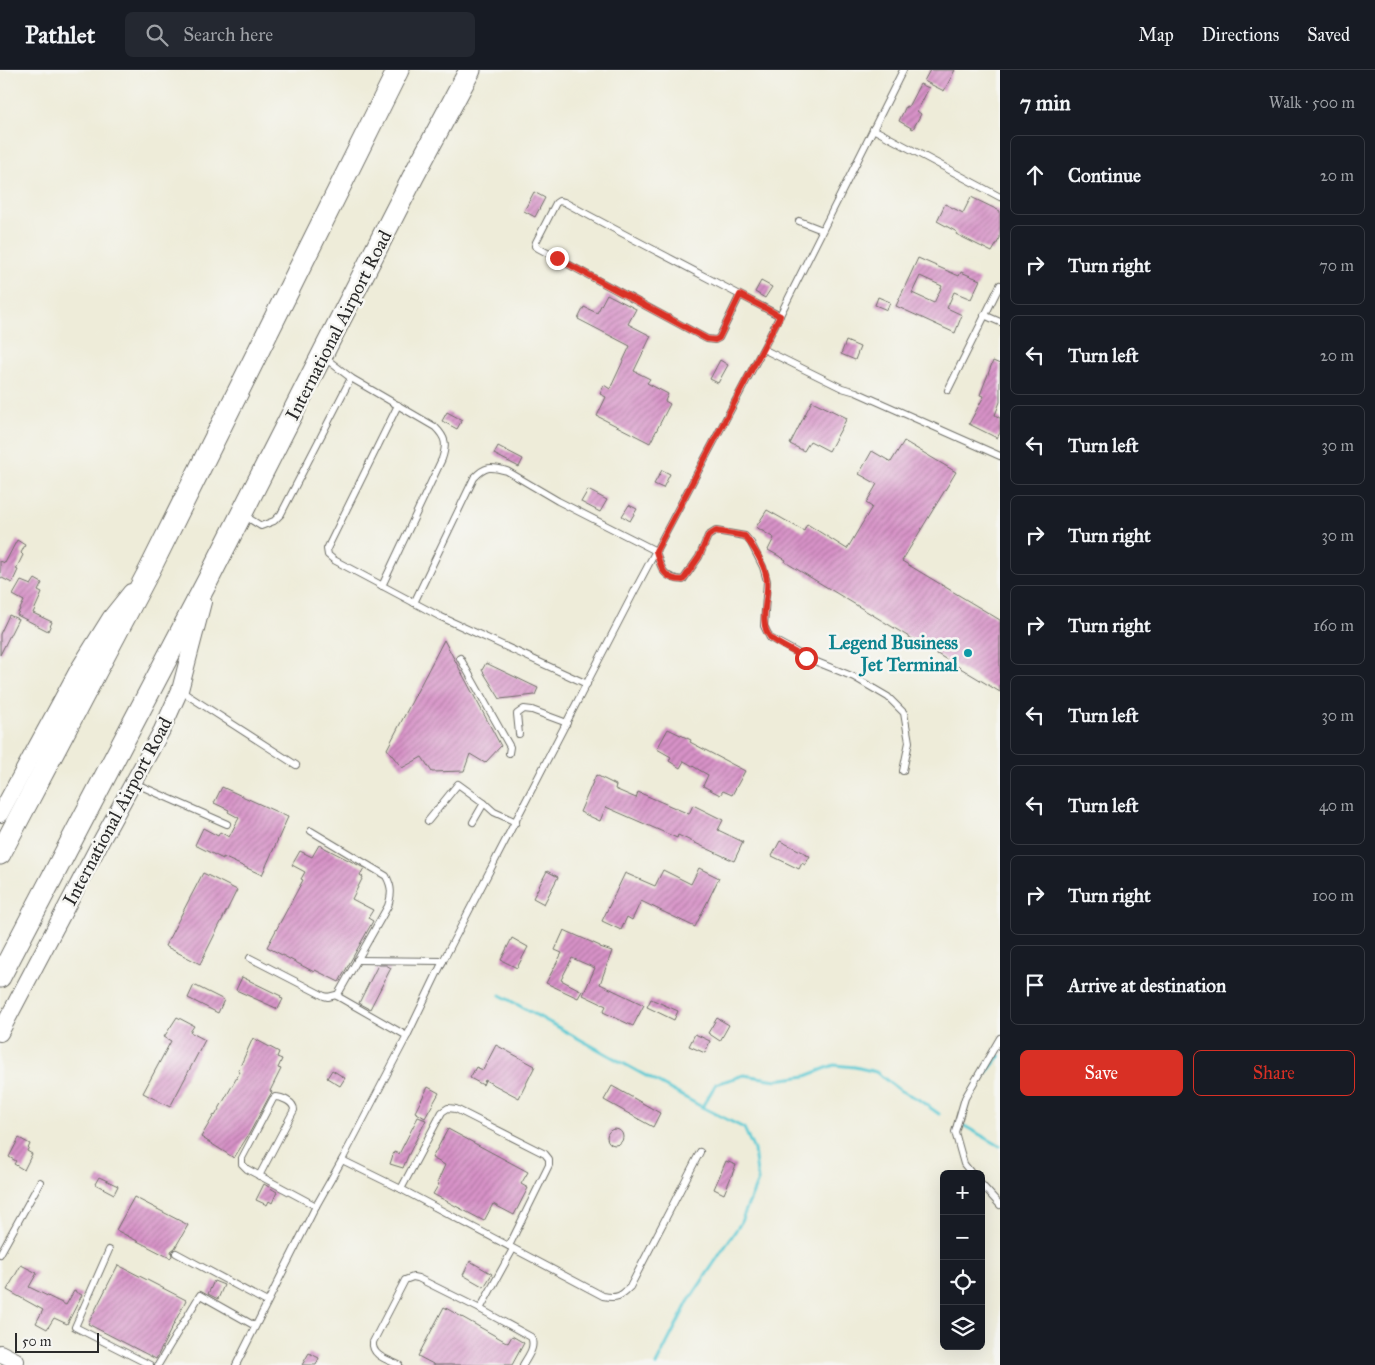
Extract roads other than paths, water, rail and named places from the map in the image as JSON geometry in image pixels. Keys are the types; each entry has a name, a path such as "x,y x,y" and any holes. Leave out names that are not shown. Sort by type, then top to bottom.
{"highway":[{"path":"0,854 150,569 398,70"},
{"name":"International Airport Road","path":"0,977 208,580 408,186 470,70"}],"main road":[{"path":"0,814 82,662 111,617 150,569"},
{"name":"International Airport Road","path":"0,1032 162,730 180,690 208,580"},
{"path":"0,1353 16,1362"}],"lane":[{"path":"236,1365 316,1206 407,1036 443,961 780,316 903,70"},
{"path":"873,129 1000,197"},
{"path":"740,295 719,338 715,340 707,339 535,246 556,204 559,201 564,202 780,316"},
{"path":"799,220 822,230"},
{"path":"948,390 1000,285"},
{"path":"984,315 1000,322"},
{"path":"763,349 842,388 856,392 1000,456"},
{"path":"322,355 351,378 435,427 445,442 445,450 382,586"},
{"path":"242,514 261,526 268,525 281,514 351,378"},
{"path":"398,405 327,549 328,556 464,628 587,684"},
{"path":"414,603 474,478 481,471 489,468 499,468 507,471 558,501 656,551 660,565 667,576 674,580 683,580 699,557 708,536 716,531 745,536 763,567 767,581 764,626 770,638 806,658 854,677 888,696 904,713 909,742 902,771"},
{"path":"460,658 510,747 510,753"},
{"path":"180,690 296,765"},
{"path":"519,734 517,714 524,709 567,722"},
{"path":"133,782 227,824"},
{"path":"428,821 458,784 494,812 516,822"},
{"path":"474,822 484,803"},
{"path":"311,831 386,876 391,885 392,895 388,906 337,996"},
{"path":"250,958 324,996 336,995 407,1036"},
{"path":"357,960 443,961"},
{"path":"969,1170 964,1164 955,1132 965,1098 1000,1038"},
{"path":"259,1176 294,1110 292,1104 279,1097 273,1099 242,1158 242,1164 259,1176 316,1206"},
{"path":"401,1189 442,1112 448,1108 456,1109 545,1154 549,1159 549,1165 480,1309"},
{"path":"342,1160 401,1189 603,1296 613,1298 622,1294 630,1286 700,1152"},
{"path":"0,1254 40,1182"},
{"path":"985,1188 1000,1205"},
{"path":"109,1250 75,1327 150,1365"},
{"path":"176,1253 267,1302"},
{"path":"399,1365 378,1355 372,1346 372,1342 405,1280 413,1277 480,1309 531,1337 532,1348 523,1365"},
{"path":"158,1365 200,1295 255,1326"}],"waterway":[{"path":"500,995 702,1107 744,1128 754,1150 758,1181 740,1224 688,1302 656,1365"},
{"path":"1000,1056 981,1079 968,1099 961,1124 1000,1146"},
{"path":"702,1107 716,1084 744,1075 776,1080 806,1076 834,1065 876,1072 899,1090 918,1099 939,1114"}],"place":[{"name":"Legend Business Jet Terminal","path":"968,653"}]}
